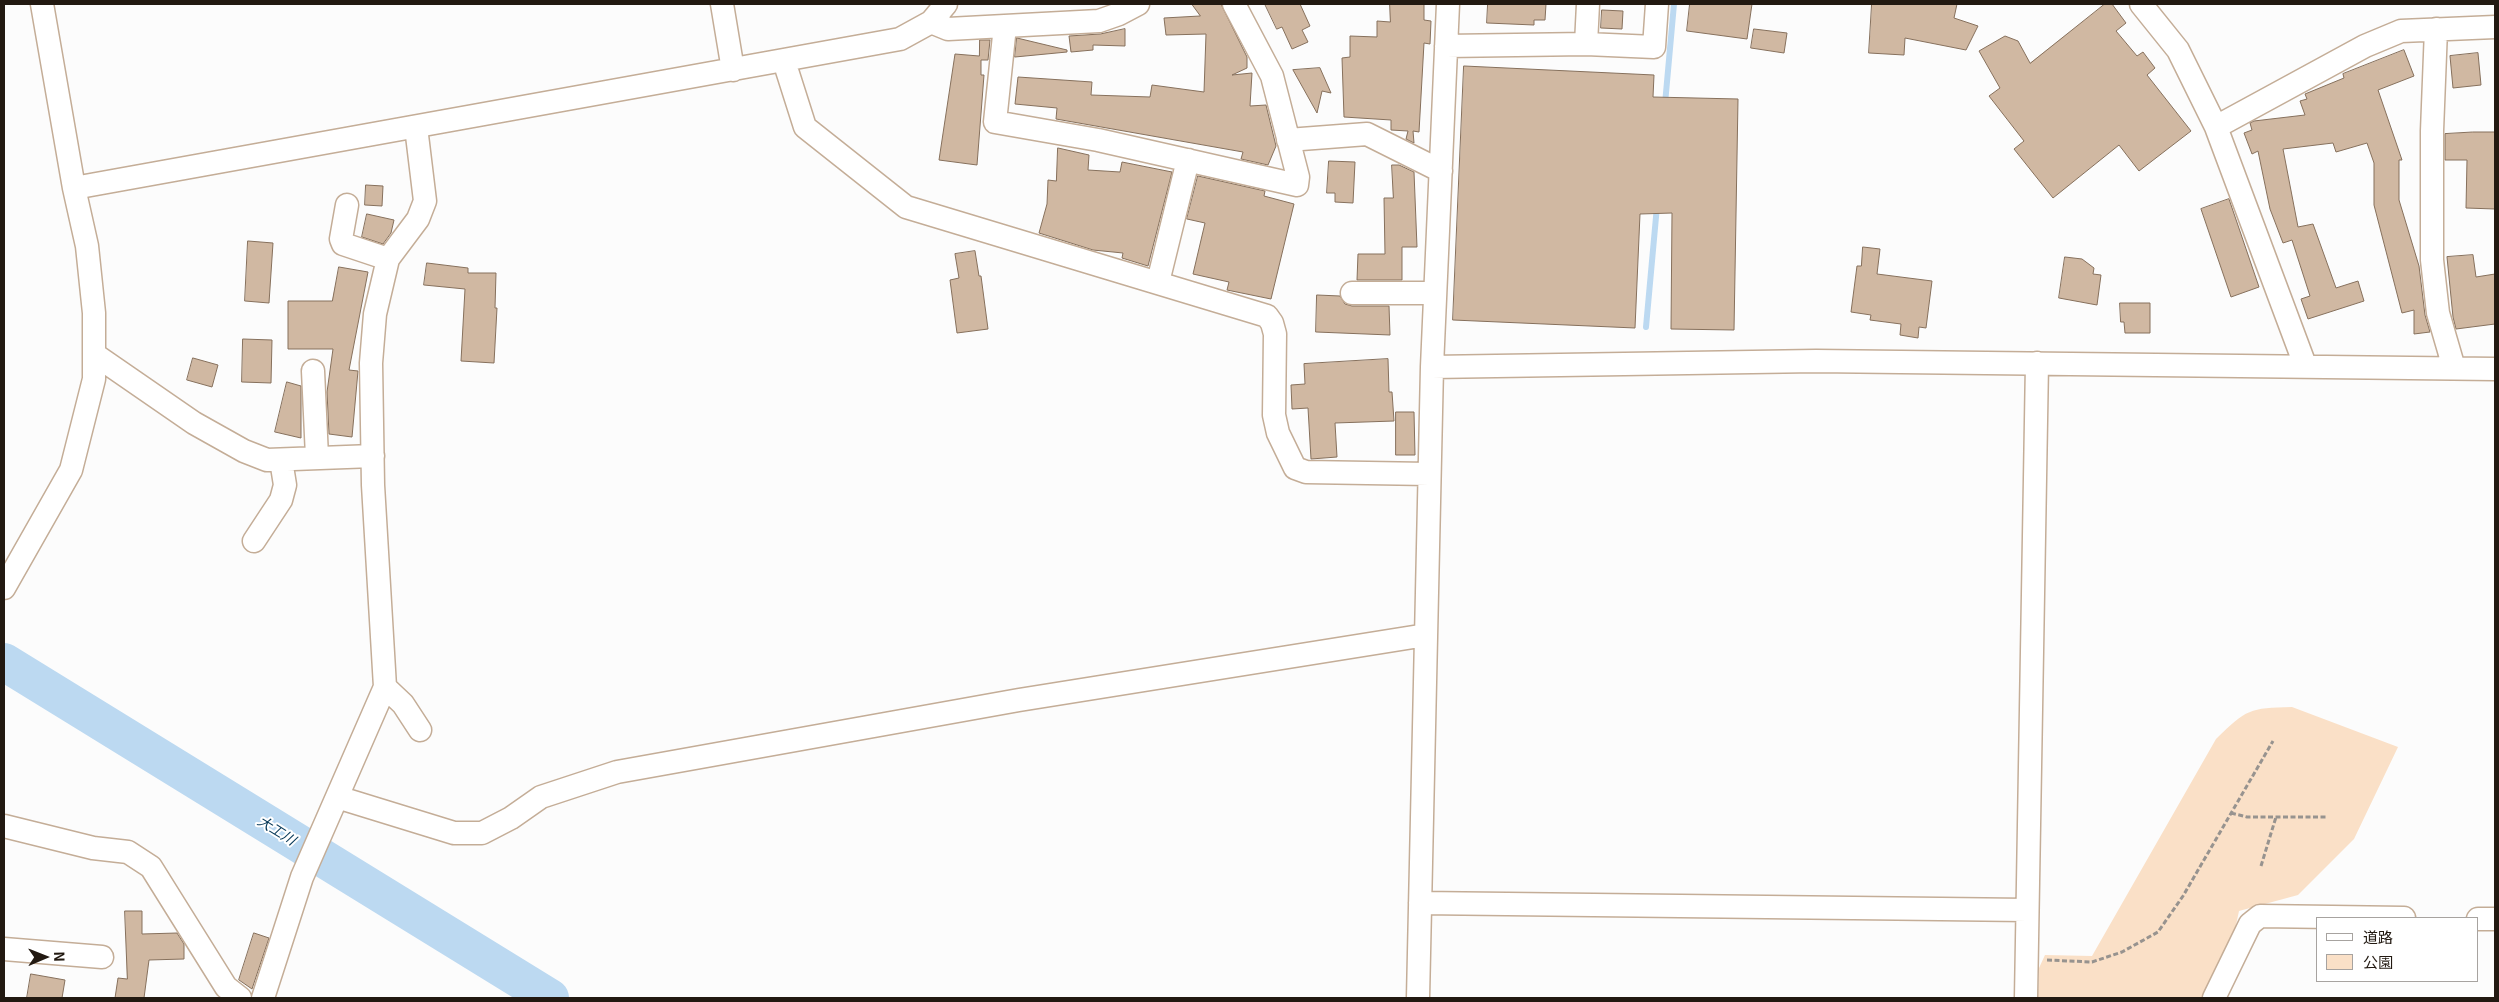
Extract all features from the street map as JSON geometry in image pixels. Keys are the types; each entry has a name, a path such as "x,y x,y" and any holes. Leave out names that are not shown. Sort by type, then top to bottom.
{"street":[{"path":"4,588 71,470 94,380 94,313 86,246 42,4"},
{"path":"722,4 733,70"},
{"path":"74,188 900,40 931,22 946,4"},
{"path":"931,22 948,29 1099,21 1119,14 1138,4"},
{"path":"1005,26 995,122 1098,140 1297,185 1298,177 1272,76 1234,4"},
{"path":"1418,998 1434,292 1448,4"},
{"path":"1586,44 1588,4"},
{"path":"1446,46 1586,44 1654,47 1657,4"},
{"path":"2141,4 2178,50 2216,127 2305,365"},
{"path":"2216,127 2365,46 2401,31 2495,27"},
{"path":"2436,29 2432,130 2432,260 2438,312 2454,368"},
{"path":"784,60 805,127 906,208 1267,316 1276,334 1274,415 1278,434 1295,468 1306,472 1429,474"},
{"path":"264,998 302,877 385,687 373,456 371,363 375,314 388,258 418,219 425,201 416,127"},
{"path":"1288,140 1367,134 1440,171"},
{"path":"1158,282 1188,160"},
{"path":"347,205 341,239 343,244 388,258"},
{"path":"1352,293 1434,292"},
{"path":"94,354 203,428 244,451 267,460 373,456"},
{"path":"1432,367 1816,361 2305,365 2495,369"},
{"path":"2026,998 2036,363"},
{"path":"313,371 317,457"},
{"path":"254,541 281,500 285,485 281,460"},
{"path":"337,797 454,833 482,833 511,818 540,797 617,772 1019,700 1426,634"},
{"path":"385,687 403,704 420,730"},
{"path":"4,826 93,848 128,852 151,867 226,988 240,998"},
{"path":"1420,903 2027,910"},
{"path":"2214,998 2250,924 2260,916 2332,917"},
{"path":"2479,919 2495,919"},
{"path":"4,949 102,957"}],"path":[{"path":"2026,959 2092,962 2122,952 2158,932 2183,896 2273,741"},
{"path":"2231,813 2248,817 2328,817"},
{"path":"2261,866 2276,817"}],"green space":[{"path":"2292,707 2398,747 2354,839 2298,895 2239,911 2233,939 2204,998 2038,998 2039,968 2045,955 2092,956 2216,739 2235,721 2250,712 2266,708"}],"building":[{"path":"1192,4 1221,4 1247,57 1247,68 1232,75 1252,73 1250,106 1266,105 1276,146 1268,165 1241,159 1243,152 1056,119 1057,108 1015,104 1018,77 1092,82 1091,95 1150,97 1152,85 1204,92 1206,34 1166,35 1164,18 1200,16"},
{"path":"1265,4 1300,4 1310,26 1302,30 1308,42 1292,49 1282,27 1277,29"},
{"path":"1390,4 1424,4 1424,20 1431,21 1430,44 1424,43 1419,132 1413,131 1414,143 1406,139 1408,131 1391,130 1391,120 1344,117 1342,58 1350,57 1350,36 1377,37 1377,21 1390,22"},
{"path":"1488,4 1546,4 1545,20 1534,20 1534,25 1487,23"},
{"path":"1690,4 1752,4 1747,39 1687,31"},
{"path":"1872,4 1957,4 1954,18 1978,26 1966,50 1905,38 1904,55 1869,53"},
{"path":"2105,4 2112,4 2126,23 2116,31 2137,56 2143,52 2155,68 2147,75 2191,131 2139,171 2119,145 2053,198 2014,149 2024,141 1989,96 2000,88 1979,51 2005,36 2018,41 2030,63"},
{"path":"1602,10 1623,11 1622,29 1601,28"},
{"path":"1125,29 1125,46 1093,45 1093,50 1071,52 1069,36 1100,34"},
{"path":"1754,29 1787,33 1784,53 1751,48"},
{"path":"1017,38 1067,50 1067,52 1015,57"},
{"path":"980,40 990,40 988,60 981,60 981,75 984,75 977,165 939,160 955,54 979,56"},
{"path":"2404,50 2414,76 2378,90 2402,160 2399,160 2399,200 2419,266 2425,315 2430,332 2414,334 2414,310 2402,313 2374,205 2374,163 2367,143 2336,152 2333,143 2283,149 2298,227 2313,224 2336,288 2358,281 2364,301 2308,319 2301,299 2310,296 2292,240 2283,243 2270,209 2258,151 2252,154 2244,133 2252,130 2250,123 2254,121 2305,115 2300,101 2307,99 2305,94 2344,78 2343,74"},
{"path":"2478,53 2481,85 2453,88 2450,56"},
{"path":"1464,66 1654,75 1653,97 1738,99 1734,330 1671,329 1672,213 1640,214 1635,328 1453,320"},
{"path":"1320,68 1331,93 1322,91 1317,113 1293,70"},
{"path":"2495,132 2495,209 2466,208 2467,160 2445,160 2445,134"},
{"path":"1058,148 1089,155 1088,170 1120,172 1122,162 1172,172 1148,266 1122,258 1123,253 1093,250 1039,233 1047,204 1048,180 1056,181"},
{"path":"1329,161 1355,162 1353,203 1335,202 1335,193 1327,193"},
{"path":"1392,165 1399,165 1414,172 1417,247 1402,247 1402,280 1357,280 1358,254 1385,254 1384,198 1393,198"},
{"path":"1198,176 1265,191 1264,196 1294,204 1271,299 1227,290 1229,282 1193,274 1205,223 1187,219"},
{"path":"366,185 383,186 382,206 365,205"},
{"path":"2229,199 2259,287 2231,297 2201,209"},
{"path":"367,214 394,220 391,233 383,244 362,237"},
{"path":"248,241 273,243 269,303 245,301"},
{"path":"1863,247 1880,249 1877,274 1932,281 1926,328 1919,327 1918,338 1900,335 1901,324 1870,320 1871,315 1851,312 1857,266 1861,266"},
{"path":"975,251 979,276 981,276 988,329 957,333 950,280 959,278 955,254"},
{"path":"2473,255 2476,277 2495,274 2495,324 2456,329 2447,257"},
{"path":"2065,257 2082,259 2094,268 2093,274 2101,275 2097,305 2059,298"},
{"path":"427,263 468,268 468,273 496,273 495,308 497,308 494,363 461,361 465,289 424,285"},
{"path":"339,267 368,272 349,370 358,371 352,437 329,434 327,392 333,349 288,349 288,301 332,301"},
{"path":"1317,295 1340,296 1345,304 1352,306 1389,306 1390,335 1316,332"},
{"path":"2120,303 2150,303 2150,333 2125,333 2124,322 2121,322"},
{"path":"243,339 272,340 271,383 242,382"},
{"path":"193,358 218,365 212,387 187,380"},
{"path":"1388,359 1389,392 1392,392 1394,421 1335,423 1337,457 1311,459 1308,408 1292,409 1291,385 1305,384 1304,364"},
{"path":"287,382 301,386 301,438 275,432"},
{"path":"1396,412 1414,412 1415,455 1396,455"},
{"path":"125,911 142,911 142,934 177,933 184,944 184,959 149,960 144,998 115,998 118,978 127,979"},
{"path":"254,933 269,938 252,989 239,980"},
{"path":"31,974 65,980 62,998 27,998"}],"waterway":[{"path":"1665,104 1674,4"},
{"path":"1646,327 1657,206"},
{"name":"大工川","path":"4,662 550,998"}]}
